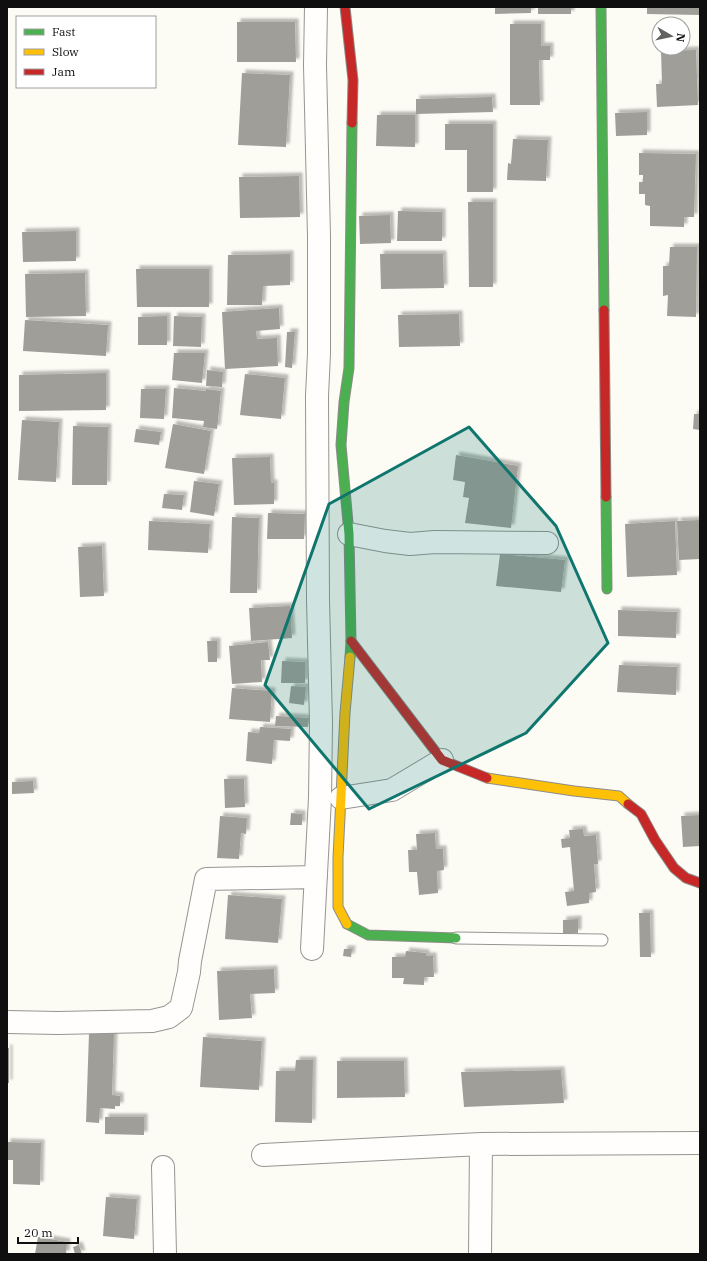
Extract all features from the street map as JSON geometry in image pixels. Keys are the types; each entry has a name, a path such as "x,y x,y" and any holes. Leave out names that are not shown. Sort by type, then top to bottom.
{"street":[{"path":"312,949 320,798 321,730 318,592 317,396 319,338 319,238 315,65 316,7"},
{"path":"344,7 353,80 349,368 344,402 341,445 349,534 351,641 345,713 338,858 338,907 346,923 368,935 456,938"},
{"path":"601,7 607,589"},
{"path":"349,534 410,544 434,542 547,543"},
{"path":"351,641 442,760 486,778 574,792 619,796 641,814 654,840 674,868 686,878 700,883"},
{"path":"342,798 392,790 442,760"},
{"path":"7,1022 58,1023 152,1021 169,1017 181,1008 206,879 316,877"},
{"path":"263,1155 481,1144 700,1143"},
{"path":"480,1254 481,1144"},
{"path":"163,1167 165,1254"}],"lane":[{"path":"456,938 602,940"}],"highlighted area":[{"path":"469,427 556,526 608,643 526,733 369,809 265,685 329,504"}],"building":[{"path":"495,7 531,7 531,13 495,14"},
{"path":"538,7 571,7 571,14 538,14"},
{"path":"647,7 700,7 700,15 647,14"},
{"path":"237,22 295,22 296,62 237,62"},
{"path":"510,24 541,24 541,46 550,46 550,60 539,60 540,105 510,105"},
{"path":"691,50 696,50 698,105 657,107 656,84 662,84 661,56 691,56"},
{"path":"242,73 290,75 286,147 238,145"},
{"path":"492,97 493,112 416,114 416,99"},
{"path":"647,112 647,135 616,136 615,113"},
{"path":"377,115 415,115 415,147 376,146"},
{"path":"445,124 493,124 493,192 467,192 467,150 445,150"},
{"path":"513,139 548,140 546,181 507,180 508,163 511,164"},
{"path":"639,153 696,154 694,217 684,217 684,227 650,226 650,206 645,205 645,194 639,194 639,182 643,182 643,175 639,175"},
{"path":"299,176 300,217 240,218 239,177"},
{"path":"468,202 493,202 493,287 469,287"},
{"path":"398,211 442,212 442,241 397,241"},
{"path":"390,215 391,243 360,244 359,216"},
{"path":"76,231 76,261 23,262 22,232"},
{"path":"670,247 697,247 696,317 667,316 668,295 663,296 663,266 669,266"},
{"path":"290,254 290,285 263,286 262,305 227,305 228,255"},
{"path":"380,254 443,254 444,288 381,289"},
{"path":"136,269 209,269 209,307 137,307"},
{"path":"85,273 86,316 26,317 25,274"},
{"path":"279,308 280,329 256,331 257,339 277,338 278,366 225,369 222,312"},
{"path":"459,314 460,346 399,347 398,315"},
{"path":"167,316 167,345 138,345 138,317"},
{"path":"174,316 202,317 201,347 173,346"},
{"path":"25,320 108,325 106,356 23,351"},
{"path":"287,332 295,332 292,368 285,367"},
{"path":"174,353 205,353 202,383 172,380"},
{"path":"207,370 223,372 222,387 206,386"},
{"path":"106,373 106,410 19,411 19,375"},
{"path":"245,374 285,378 281,419 240,415"},
{"path":"174,388 221,391 217,429 203,427 204,421 172,418"},
{"path":"141,389 166,389 164,419 140,418"},
{"path":"694,414 700,414 700,430 693,429"},
{"path":"22,420 59,422 56,482 18,480"},
{"path":"173,424 211,431 204,474 165,468"},
{"path":"73,426 108,427 107,485 72,485"},
{"path":"136,429 161,432 159,445 134,442"},
{"path":"456,455 518,466 511,528 465,523 469,498 463,497 465,482 453,480"},
{"path":"270,457 271,483 274,483 274,504 234,505 232,458"},
{"path":"194,481 219,484 214,516 190,512"},
{"path":"164,494 184,495 182,510 162,508"},
{"path":"268,513 305,514 304,539 267,539"},
{"path":"232,517 259,518 257,593 230,593"},
{"path":"700,520 700,559 679,560 677,521"},
{"path":"149,521 210,524 208,553 148,550"},
{"path":"675,521 677,575 627,577 625,524"},
{"path":"102,546 104,596 80,597 78,547"},
{"path":"500,554 565,560 561,592 496,586"},
{"path":"290,606 292,638 251,641 249,608"},
{"path":"618,610 677,612 676,638 618,636"},
{"path":"207,641 217,641 217,662 208,662"},
{"path":"268,642 270,660 261,660 262,682 232,684 229,646"},
{"path":"282,661 305,662 305,683 281,683"},
{"path":"619,665 677,667 676,695 617,692"},
{"path":"291,686 306,687 304,705 289,703"},
{"path":"232,688 272,691 270,722 229,719"},
{"path":"276,716 309,718 308,727 275,726"},
{"path":"260,727 291,729 290,741 274,740 272,764 246,761 248,732 259,733"},
{"path":"224,779 244,779 245,807 225,808"},
{"path":"33,781 34,793 12,794 12,782"},
{"path":"291,813 302,814 302,825 290,825"},
{"path":"700,815 700,846 683,847 681,816"},
{"path":"220,816 247,818 246,834 241,833 239,859 217,858"},
{"path":"583,829 584,836 596,835 598,864 594,864 596,892 589,893 589,903 567,906 565,892 574,891 570,847 562,848 561,839 570,838 569,830"},
{"path":"435,833 436,849 443,849 444,870 437,871 438,893 419,895 417,872 409,872 408,850 417,850 416,834"},
{"path":"228,895 282,899 278,943 225,939"},
{"path":"639,913 650,913 651,957 640,957"},
{"path":"578,919 578,933 563,933 563,920"},
{"path":"344,949 352,949 351,957 343,956"},
{"path":"406,951 426,953 426,956 433,956 434,977 424,977 424,985 403,984 404,978 392,978 392,957 405,957"},
{"path":"274,969 275,993 250,994 252,1018 219,1020 217,971"},
{"path":"89,1033 114,1034 112,1095 120,1096 120,1106 115,1106 115,1109 100,1108 99,1123 86,1122"},
{"path":"203,1037 262,1041 259,1090 200,1087"},
{"path":"7,1048 9,1048 9,1083 7,1083"},
{"path":"296,1060 313,1060 312,1123 275,1122 276,1071 295,1071"},
{"path":"337,1061 404,1061 405,1097 337,1098"},
{"path":"561,1070 564,1103 464,1107 461,1072"},
{"path":"105,1117 144,1117 144,1135 105,1134"},
{"path":"7,1142 41,1143 40,1185 13,1184 13,1160 7,1160"},
{"path":"106,1197 137,1199 134,1239 103,1236"},
{"path":"38,1237 67,1242 66,1254 35,1254"},
{"path":"79,1245 82,1254 75,1254 73,1247"}],"traffic: fast":[{"path":"601,7 604,310"},
{"path":"350,657 349,534 341,445 344,402 349,368 352,123"},
{"path":"606,497 607,589"},
{"path":"347,924 368,935 456,938"}],"traffic: slow":[{"path":"347,924 338,907 338,858 345,713 350,657"},
{"path":"487,778 619,796 628,804"}],"traffic: jam":[{"path":"345,7 353,80 352,123"},
{"path":"604,310 606,497"},
{"path":"351,641 442,760 487,778"},
{"path":"628,804 641,814 655,840 674,868 686,878 700,883"}]}
